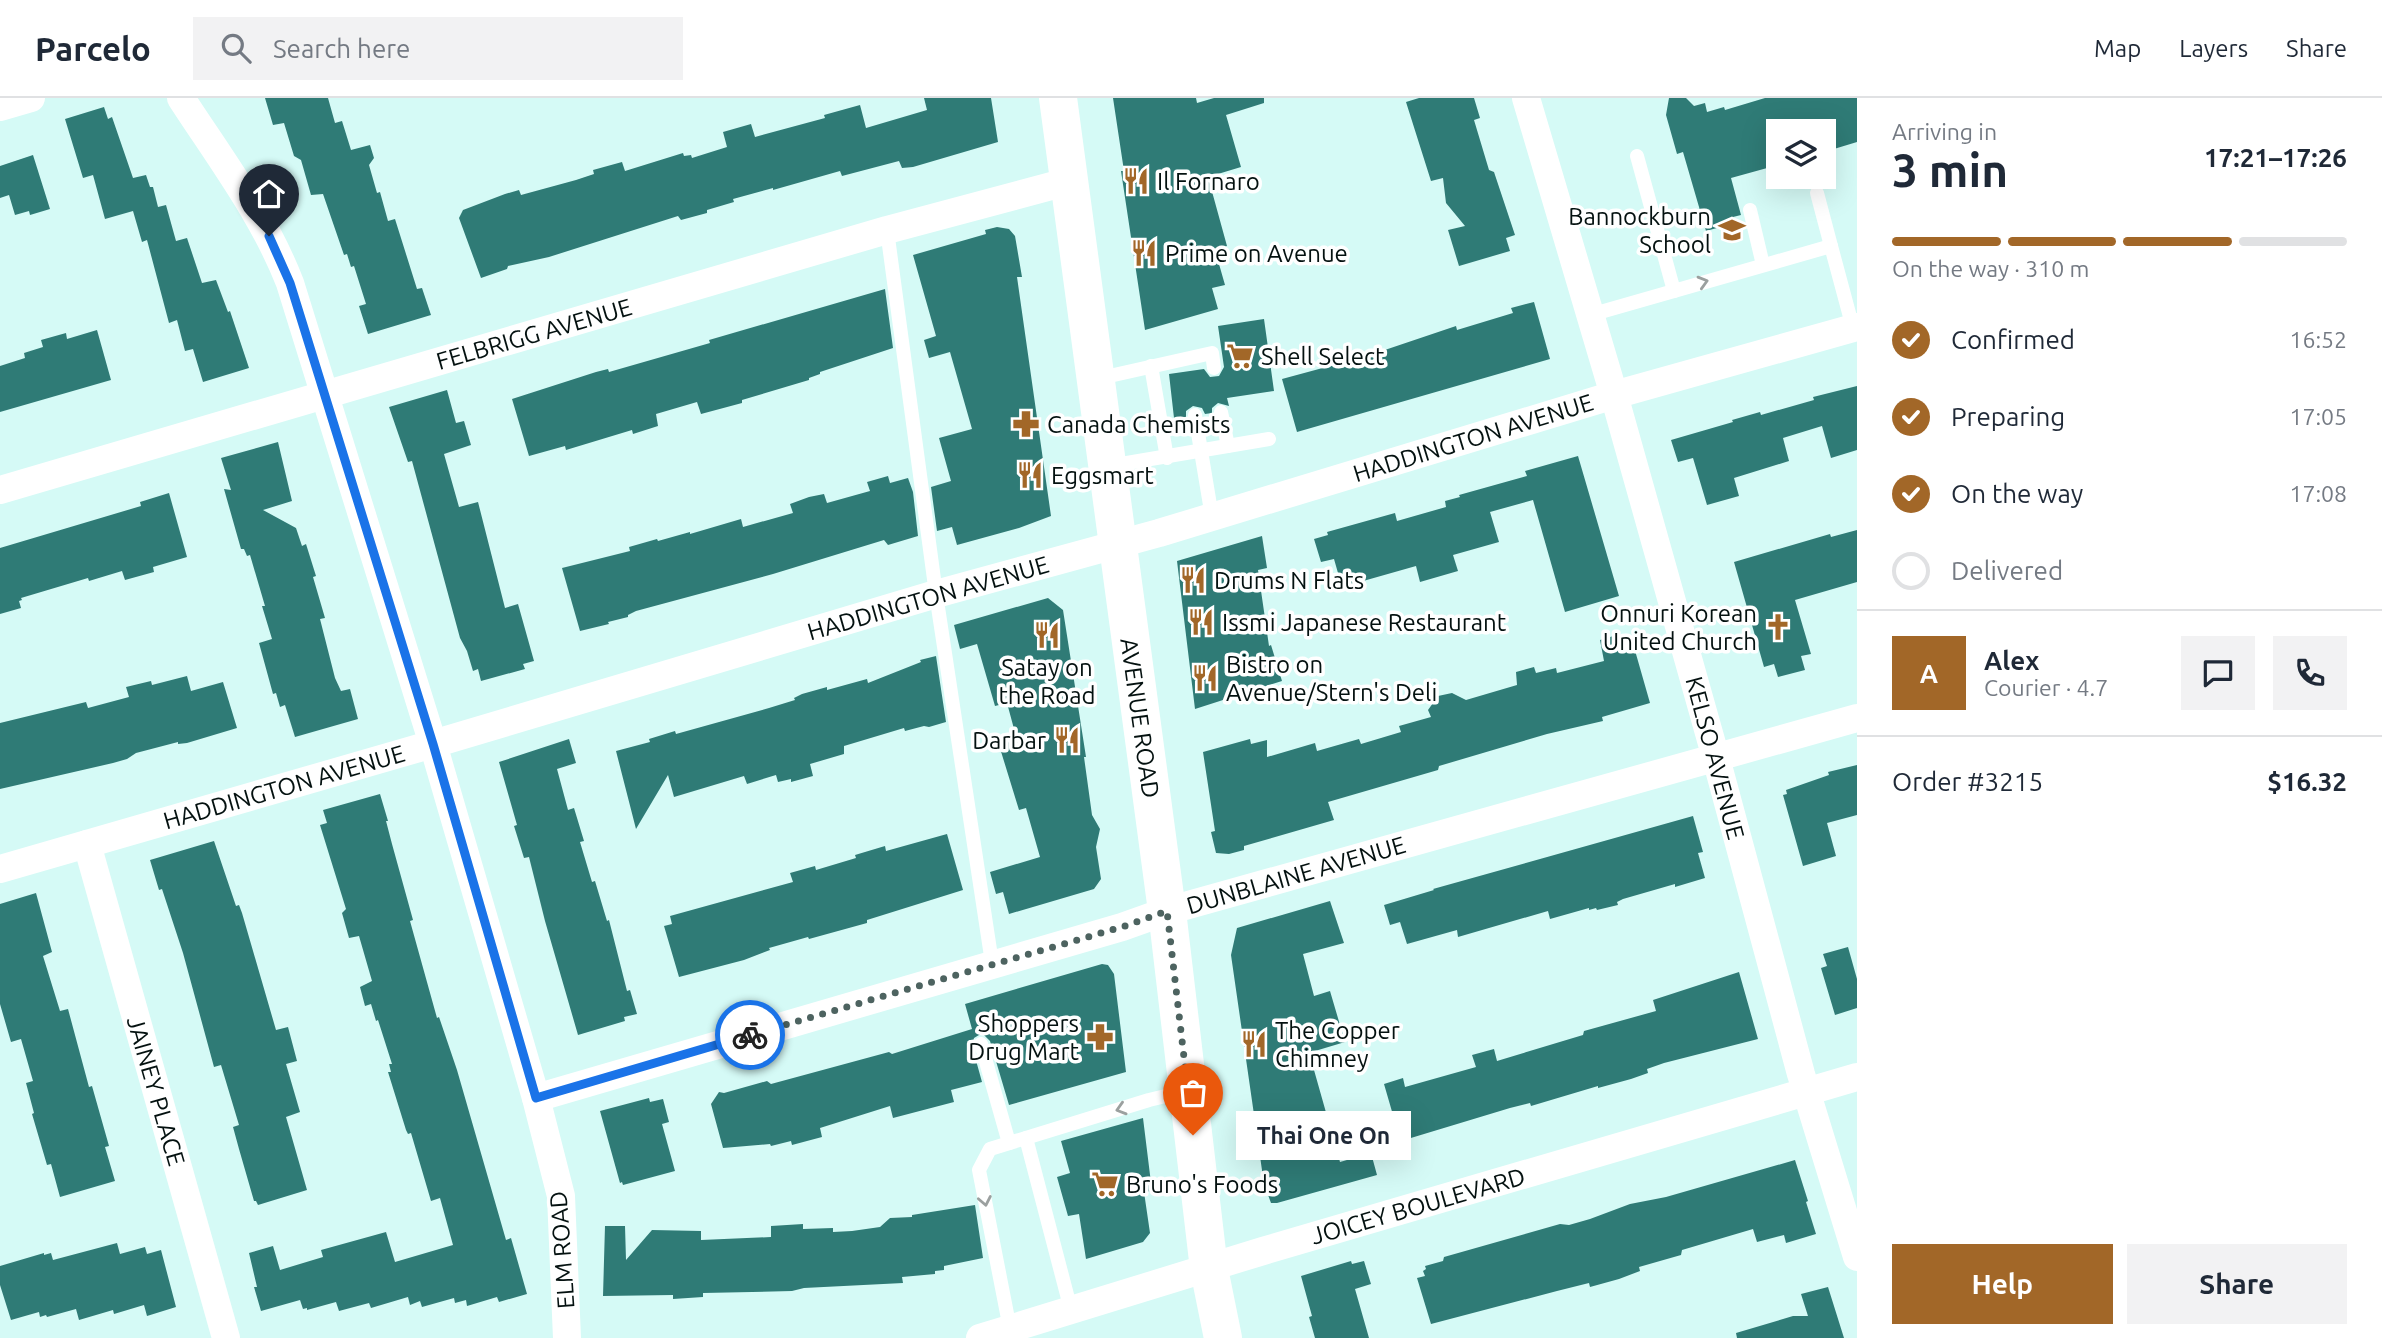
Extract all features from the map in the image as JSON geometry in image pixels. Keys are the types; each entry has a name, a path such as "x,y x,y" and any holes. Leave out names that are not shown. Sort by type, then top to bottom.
{"main road":[{"name":"AVENUE ROAD","path":"1058,98 1167,911 1209,1269 1223,1338"}],"street":[{"path":"0,107 31,98"},
{"name":"ELM ROAD","path":"181,98 261,219 290,283 433,744 536,1098 561,1196 567,1338"},
{"name":"KELSO AVENUE","path":"1526,98 1614,395 1806,1092 1857,1257"},
{"name":"FELBRIGG AVENUE","path":"0,490 887,230 1070,181"},
{"name":"HADDINGTON AVENUE","path":"0,869 433,744 936,594 1212,517 1614,395 1855,328"},
{"name":"DUNBLAINE AVENUE","path":"536,1098 1122,927 1167,911 1857,718"},
{"name":"JAINEY PLACE","path":"87,844 226,1338"},
{"name":"JOICEY BOULEVARD","path":"980,1338 1276,1247 1857,1077"}],"lane":[{"path":"1637,156 1674,290"},
{"path":"1817,193 1855,328"},
{"path":"1750,210 1763,265"},
{"path":"887,230 936,594 992,963"},
{"path":"1590,315 1831,246"},
{"path":"1095,379 1151,366 1188,365 1212,353 1214,368"},
{"path":"1151,366 1167,458"},
{"path":"1222,412 1228,446"},
{"path":"1195,415 1212,517"},
{"path":"1106,466 1269,439"},
{"path":"981,1044 1010,1143"},
{"path":"1010,1329 979,1170 990,1149 1187,1091"},
{"path":"1026,1138 1071,1310"}],"building":[{"path":"265,98 328,98 335,123 342,121 351,150 370,145 374,158 369,165 377,193 380,192 388,221 395,219 417,289 422,288 431,315 368,334 359,306 366,304 354,266 351,267 347,254 344,255 323,194 311,195 301,160 294,156 284,123 273,125"},
{"path":"924,98 991,98 998,142 913,167 902,168 899,161 842,176 840,171 773,188 733,199 734,202 707,210 707,213 681,220 678,216 549,257 508,266 507,269 481,278 459,218 463,210 505,194 519,190 521,195 576,180 594,174 593,170 622,162 625,171 683,153 684,156 691,155 692,158 727,147 723,132 751,124 755,137 825,118 824,115 860,105 866,128 927,110"},
{"path":"1113,98 1196,98 1197,103 1214,98 1264,98 1264,103 1226,115 1241,167 1208,177 1227,246 1215,250 1225,285 1212,288 1218,309 1145,330"},
{"path":"1419,98 1474,98 1480,118 1474,120 1489,170 1494,172 1515,235 1506,238 1510,251 1459,266 1448,230 1465,226 1446,203 1443,178 1431,181 1406,102"},
{"path":"1669,98 1686,98 1694,106 1705,103 1707,112 1724,107 1725,110 1765,98 1857,98 1857,142 1836,148 1836,119 1766,119 1766,168 1731,178 1741,215 1733,217 1735,223 1706,231 1683,152 1677,154 1666,115"},
{"path":"104,107 108,119 112,117 133,178 146,175 150,187 153,187 158,207 166,205 176,241 187,238 202,283 216,280 228,312 230,311 249,368 203,382 193,349 185,351 177,320 169,323 147,240 142,242 133,211 105,219 93,175 83,178 65,119"},
{"path":"33,155 50,209 30,215 29,211 15,215 9,195 0,198 0,166"},
{"path":"997,227 1009,229 1015,236 1022,277 1017,277 1051,516 957,545 952,527 937,531 931,487 951,481 939,438 972,429 950,352 929,358 924,340 936,336 913,255 986,234 985,230"},
{"path":"885,289 893,348 820,372 809,380 742,400 742,403 701,414 697,402 656,414 658,426 633,434 632,430 566,450 565,446 529,456 512,399 596,372 608,369 609,372 710,343 709,340"},
{"path":"1534,302 1550,359 1297,432 1282,379 1367,356 1456,326 1457,330 1513,313 1511,308"},
{"path":"1264,319 1274,391 1227,398 1229,406 1218,403 1212,408 1212,413 1205,414 1202,408 1193,406 1186,411 1186,417 1174,418 1169,374 1204,369 1210,377 1219,376 1224,367 1218,326"},
{"path":"97,330 111,380 0,412 0,366 25,358 24,353 43,347 41,340 66,333 67,339"},
{"path":"1857,386 1857,450 1831,458 1822,426 1783,438 1789,461 1734,478 1739,496 1707,505 1693,458 1678,462 1671,440 1733,422 1732,420 1760,412 1761,415 1814,400 1813,397"},
{"path":"447,390 456,423 464,421 471,445 444,454 459,507 478,502 505,608 518,604 534,661 523,664 525,669 481,681 478,669 473,671 460,638 412,461 408,462 389,407"},
{"path":"278,442 292,501 263,510 296,528 302,546 306,544 316,576 313,577 325,618 320,619 335,678 341,691 350,689 358,719 295,737 285,705 280,707 276,693 273,694 259,643 272,639 250,555 247,556 244,549 241,549 224,489 231,490 221,458"},
{"path":"1578,456 1619,596 1565,612 1533,500 1490,512 1499,542 1453,555 1458,571 1420,582 1416,566 1342,587 1334,559 1321,562 1314,539 1328,535 1327,532 1395,513 1397,521 1446,507 1445,501 1460,497 1459,495 1527,476 1525,471"},
{"path":"888,476 890,483 908,478 913,492 918,536 888,545 884,540 773,574 636,611 628,617 608,622 609,624 580,631 562,568 630,551 629,547 657,539 658,541 690,534 741,519 743,527 793,513 790,504 824,494 827,503 870,491 867,482"},
{"path":"169,493 187,557 153,567 154,572 125,580 122,571 21,598 21,608 0,614 0,548 141,506 140,502"},
{"name":"Onnuri Korean United Church","path":"1857,530 1857,582 1795,600 1811,654 1801,656 1805,670 1778,677 1774,664 1764,667 1734,562 1830,534 1831,537"},
{"path":"1262,536 1267,568 1258,570 1269,646 1271,645 1282,681 1195,709 1177,561"},
{"path":"1048,598 1063,610 1086,757 1092,815 1100,829 1096,847 1101,879 1094,889 1009,914 1003,892 996,894 990,872 1040,857 1026,808 1019,810 999,745 1017,740 1007,703 995,706 977,644 960,649 954,625"},
{"path":"1620,634 1625,649 1634,647 1650,703 1602,717 1603,721 1547,734 1328,802 1334,820 1244,846 1244,850 1229,854 1216,853 1211,832 1215,831 1203,752 1250,739 1251,744 1267,740 1267,757 1315,743 1317,751 1359,739 1361,744 1401,732 1399,726 1431,717 1428,710 1438,696 1452,693 1466,700 1517,685 1516,672 1534,667 1536,673 1556,668 1557,673 1604,661 1600,640"},
{"path":"936,656 946,722 905,731 904,728 844,746 844,754 810,764 813,776 791,782 791,779 778,782 776,775 747,784 744,776 674,797 668,775 636,829 616,751 650,742 649,739 675,731 676,734 769,708 827,687 827,690 867,679 868,683 921,662 920,660"},
{"path":"187,676 191,691 223,682 237,728 187,743 178,742 136,753 113,763 0,789 0,723 86,702 88,708 129,697 126,687 151,681 152,685"},
{"path":"569,739 576,763 557,769 568,810 574,808 584,841 580,842 592,882 595,881 607,921 609,920 627,991 630,990 637,1014 624,1017 625,1021 578,1035 529,857 524,858 514,826 517,825 499,762"},
{"path":"1857,765 1857,815 1827,823 1836,856 1803,866 1783,795 1787,794 1786,790 1829,775 1828,772"},
{"path":"380,794 413,920 410,921 437,1018 439,1017 457,1070 506,1240 511,1238 527,1294 499,1302 497,1297 467,1306 466,1300 455,1303 454,1298 422,1307 420,1301 410,1305 408,1297 371,1308 369,1303 339,1311 336,1302 303,1309 300,1300 261,1311 249,1253 273,1246 280,1270 323,1257 321,1250 386,1232 395,1262 453,1245 440,1198 431,1201 411,1133 408,1134 406,1130 388,1072 391,1072 389,1064 392,1064 378,1020 376,1021 371,1004 365,1006 360,987 372,981 359,936 349,938 342,913 346,909 320,825 327,823 323,810"},
{"path":"1693,816 1703,852 1698,853 1705,878 1623,899 1617,902 1618,905 1597,910 1589,908 1550,919 1548,911 1458,937 1457,930 1407,944 1400,922 1390,925 1384,905"},
{"path":"947,834 963,890 867,920 867,923 769,948 770,950 744,960 679,977 664,926 672,924 670,916 793,882 790,873 815,866 816,870 885,846 886,851"},
{"path":"214,841 236,906 239,905 242,913 276,1030 288,1027 297,1061 286,1064 300,1112 286,1117 307,1190 258,1205 254,1201 233,1127 239,1125 221,1065 214,1067 183,953 150,860"},
{"path":"36,893 52,952 43,956 60,1011 68,1009 89,1087 92,1086 109,1146 105,1147 115,1181 60,1197 32,1114 34,1113 26,1083 33,1081 21,1039 11,1042 0,1004 0,904"},
{"path":"1330,901 1344,943 1303,954 1314,996 1330,991 1345,1042 1315,1051 1320,1068 1314,1070 1340,1162 1371,1153 1377,1175 1271,1203 1264,1184 1231,955 1237,928"},
{"path":"1848,947 1857,979 1857,1008 1835,1015 1821,968 1827,966 1823,954"},
{"path":"1102,964 1108,965 1114,974 1126,1072 1009,1105 990,1041 984,1035 979,1035 974,1038 972,1046 982,1082 951,1090 954,1102 893,1118 890,1106 820,1128 822,1137 792,1145 791,1141 771,1146 723,1148 711,1104 719,1092 767,1081 771,1084 889,1052 892,1054 972,1029 965,1004"},
{"path":"1739,972 1758,1039 1664,1063 1631,1079 1531,1106 1530,1103 1510,1108 1391,1144 1385,1117 1393,1115 1384,1084 1403,1078 1405,1087 1476,1067 1472,1055 1494,1049 1497,1061 1583,1035 1584,1031 1656,1011 1653,1000"},
{"path":"649,1098 650,1102 663,1099 669,1122 662,1124 675,1171 623,1185 620,1183 600,1111"},
{"name":"Bruno's Foods","path":"1143,1118 1152,1191 1144,1192 1150,1233 1143,1242 1086,1259 1079,1214 1068,1216 1057,1177 1070,1173 1061,1141"},
{"path":"1795,1160 1816,1234 1786,1243 1784,1235 1757,1242 1753,1229 1682,1250 1681,1255 1639,1267 1640,1271 1619,1279 1590,1287 1589,1283 1431,1324 1417,1278 1425,1276 1425,1266 1443,1261 1444,1257 1560,1224 1569,1225 1630,1204 1666,1197"},
{"path":"975,1205 983,1258 944,1266 944,1270 935,1271 935,1274 902,1277 903,1283 804,1288 792,1291 703,1293 703,1297 673,1299 673,1295 603,1296 605,1226 625,1226 626,1260 652,1230 701,1231 701,1240 771,1237 771,1226 803,1224 803,1229 833,1228 833,1232 852,1231 880,1227 890,1218 912,1217"},
{"path":"117,1243 120,1254 145,1247 147,1254 161,1250 176,1307 147,1316 144,1305 79,1320 76,1309 47,1317 40,1317 39,1312 11,1320 0,1285 0,1266 44,1253 51,1253 53,1260"},
{"path":"1351,1261 1352,1264 1364,1261 1371,1284 1355,1289 1369,1338 1315,1338 1301,1276"},
{"path":"1828,1287 1844,1338 1737,1338 1736,1333 1793,1316 1808,1316 1801,1294"}],"way so far":[{"path":"750,1035 1122,927 1167,911 1193,1135"}],"place":[{"name":"Il Fornaro","path":"1136,181"},
{"name":"Bannockburn School","path":"1732,230"},
{"name":"Prime on Avenue","path":"1144,253"},
{"name":"Shell Select","path":"1240,356"},
{"name":"Canada Chemists","path":"1026,424"},
{"name":"Eggsmart","path":"1030,475"},
{"name":"Drums N Flats","path":"1193,580"},
{"name":"Issmi Japanese Restaurant","path":"1201,622"},
{"name":"Onnuri Korean United Church","path":"1778,627"},
{"name":"Satay on the Road","path":"1047,635"},
{"name":"Bistro on Avenue/Stern's Deli","path":"1205,678"},
{"name":"Darbar","path":"1067,740"},
{"name":"Shoppers Drug Mart","path":"1100,1037"},
{"name":"The Copper Chimney","path":"1254,1044"},
{"name":"Thai One On","path":"1193,1135"},
{"name":"Bruno's Foods","path":"1105,1184"}],"route":[{"path":"269,236 290,283 433,744 536,1098 750,1035"}]}
